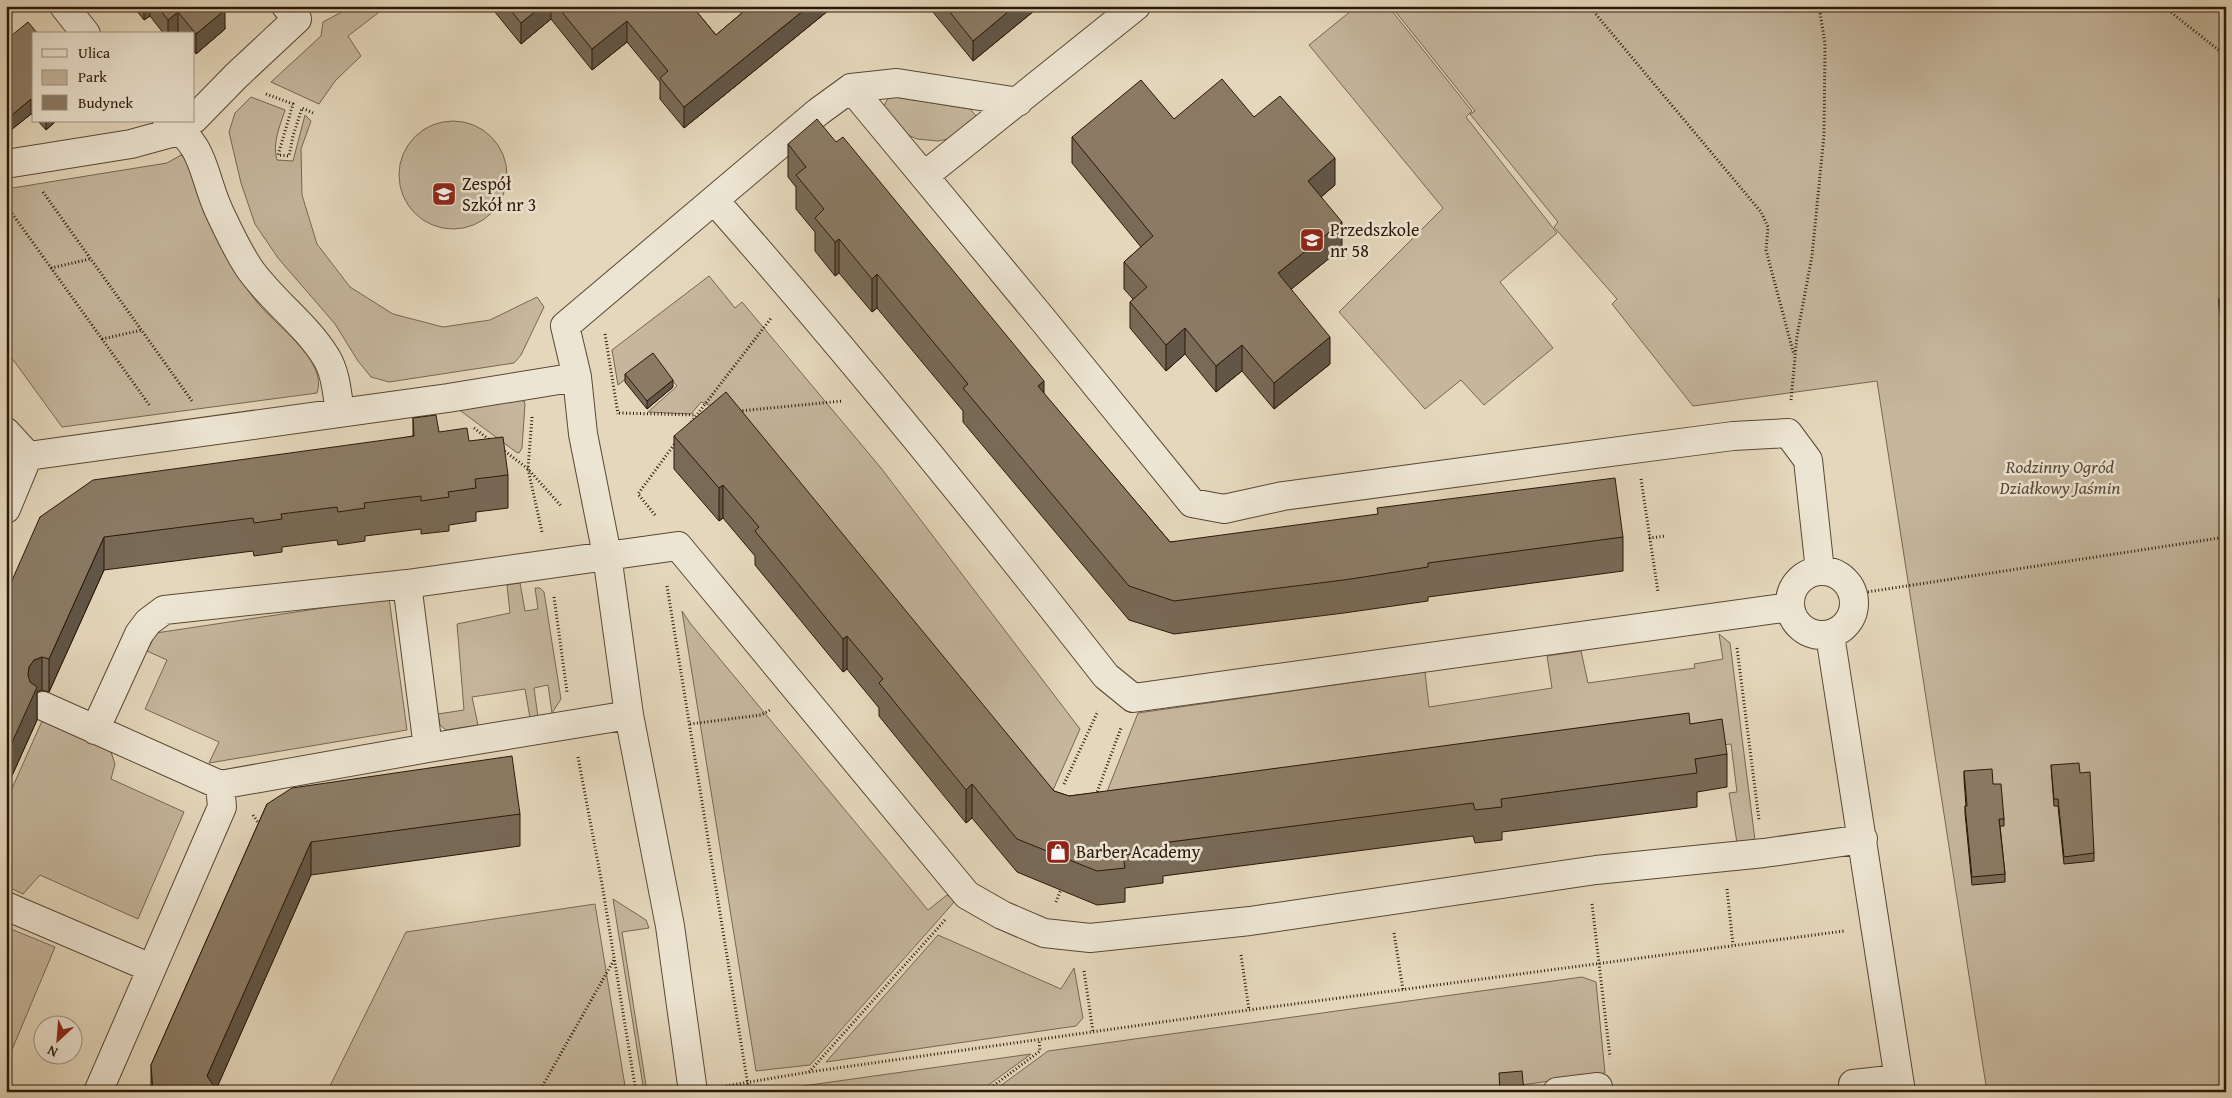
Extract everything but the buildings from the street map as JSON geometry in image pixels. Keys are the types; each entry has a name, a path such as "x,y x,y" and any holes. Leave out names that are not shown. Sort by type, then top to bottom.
{"street":[{"path":"64,6 84,32"},
{"path":"195,113 297,19 286,6"},
{"path":"924,176 1136,6"},
{"path":"693,1092 670,926 629,715 607,555 583,434 577,377 565,326 818,112 851,88 897,83 1018,102"},
{"path":"851,88 1192,503 1224,509 1283,496 1733,436 1788,432 1808,460 1820,571"},
{"path":"14,162 131,144 184,123 201,157 215,203 249,268 326,357 332,372 340,412"},
{"path":"714,200 883,398 1111,681 1133,698 1790,607"},
{"path":"28,456 448,398 577,377"},
{"path":"6,432 28,456"},
{"path":"6,509 28,456"},
{"path":"95,730 139,634 148,622 164,610 407,584 678,546 967,895 1002,915 1044,933 1079,938 1236,922 1588,871 1764,853 1863,839"},
{"path":"1826,571 1838,575 1848,583 1854,594 1855,608 1851,620 1842,629 1830,635 1818,636 1806,632 1797,624 1790,607 1794,587 1802,578 1813,572 1826,571"},
{"path":"407,584 428,748"},
{"path":"1830,635 1900,1085 1853,1084"},
{"path":"43,706 220,785 572,723 629,715"},
{"path":"98,1092 222,807 220,785"},
{"path":"6,906 151,968"},
{"path":"1557,1092 1598,1087 1599,1092"}],"path":[{"path":"1589,6 1761,212 1768,227 1766,250 1795,358"},
{"path":"1788,432 1795,358 1812,256 1824,135 1825,44 1819,6"},
{"path":"2163,6 2226,56"},
{"path":"236,76 252,88 293,104 278,155 289,156 302,108 313,113"},
{"path":"14,162 90,259 195,406"},
{"path":"6,205 153,411"},
{"path":"51,268 90,259"},
{"path":"684,431 792,290"},
{"path":"102,339 142,330"},
{"path":"535,384 536,399 530,423 528,469 549,564 572,723 636,1092"},
{"path":"448,398 450,410 528,469 567,512"},
{"path":"735,412 883,398"},
{"path":"619,413 695,416 705,414"},
{"path":"678,439 638,494 678,546 664,564 749,1092"},
{"path":"1637,449 1663,625"},
{"path":"1649,538 1666,536"},
{"path":"1854,594 2226,537"},
{"path":"1732,615 1764,853"},
{"path":"1064,784 1111,681"},
{"path":"690,724 761,715 774,708 795,688"},
{"path":"1094,800 1133,698"},
{"path":"1724,857 1734,945"},
{"path":"1588,871 1611,1062"},
{"path":"810,1072 967,895"},
{"path":"1389,900 1403,990"},
{"path":"1236,922 1250,1010"},
{"path":"693,1092 810,1072 1250,1010 1875,927"},
{"path":"1079,938 1093,1032"},
{"path":"539,1092 614,960"},
{"path":"985,1092 1040,1051 1039,1040"}],"green space":[{"path":"353,6 387,6 348,36 361,56 335,81 319,104 271,82 321,36 323,22"},
{"path":"1357,6 1388,6 1472,111 1466,117 1557,233 1500,282 1553,348 1484,405 1461,380 1425,409 1339,312 1443,208 1309,45"},
{"name":"Rodzinny Ogród Działkowy Jaśmin","path":"1391,6 2226,6 2226,1092 1987,1092 1877,381 1693,406 1612,304 1617,299 1554,227 1558,222 1470,114 1475,111"},
{"path":"889,96 970,109 978,118 953,138 938,141 917,139 908,135 884,106"},
{"path":"251,97 285,110 275,147 277,160 293,161 305,115 311,121 301,149 302,195 317,244 350,287 393,314 443,327 490,320 537,297 544,307 521,355 514,363 389,382 371,377 358,361 335,324 278,258 255,224 241,183 229,132 235,113"},
{"path":"453,121 474,125 491,137 503,154 507,175 503,196 491,213 474,225 453,229 432,225 415,213 403,196 399,175 403,154 415,137 432,125"},
{"path":"181,155 189,163 219,239 238,275 262,308 300,347 316,370 319,382 317,393 62,427 6,350 6,189 167,163"},
{"path":"709,276 735,308 742,302 881,468 1080,729 1050,797 717,408 701,402 691,414 648,412 677,386 653,357 618,385 612,350"},
{"path":"519,400 524,401 525,404 522,448 519,453 458,409"},
{"path":"520,583 525,611 538,609 535,588 540,588 544,592 561,699 552,713 548,685 534,688 538,717 530,718 525,689 472,697 478,725 446,730 440,725 438,714 464,710 457,624 510,613 507,585"},
{"path":"389,598 407,730 209,763 219,742 145,709 167,660 147,651 156,633"},
{"path":"682,611 928,910 947,895 955,901 810,1065 756,1071"},
{"path":"1719,634 1730,643 1755,840 1737,843 1729,793 1737,792 1731,744 1099,812 1138,713 1425,672 1429,707 1552,688 1547,656 1581,651 1588,683 1695,668 1694,664 1723,659"},
{"path":"42,721 111,752 115,764 111,779 184,812 138,919 40,875 23,894 6,886 6,802"},
{"path":"613,899 646,920 649,928 622,932 647,1092 644,1092"},
{"path":"595,904 626,1092 327,1092 406,932"},
{"path":"6,927 55,947 6,1064"},
{"path":"938,935 1061,989 1074,968 1083,1018 1076,1026 826,1062"},
{"path":"1582,977 1596,982 1605,1073 1501,1088 1500,1092 992,1092 1048,1051"},
{"path":"1031,1054 979,1092 771,1092 774,1090"}],"place":[{"name":"Zespół Szkół nr 3","path":"444,194"},
{"name":"Przedszkole nr 58","path":"1312,240"},
{"name":"Barber Academy","path":"1058,852"}]}
